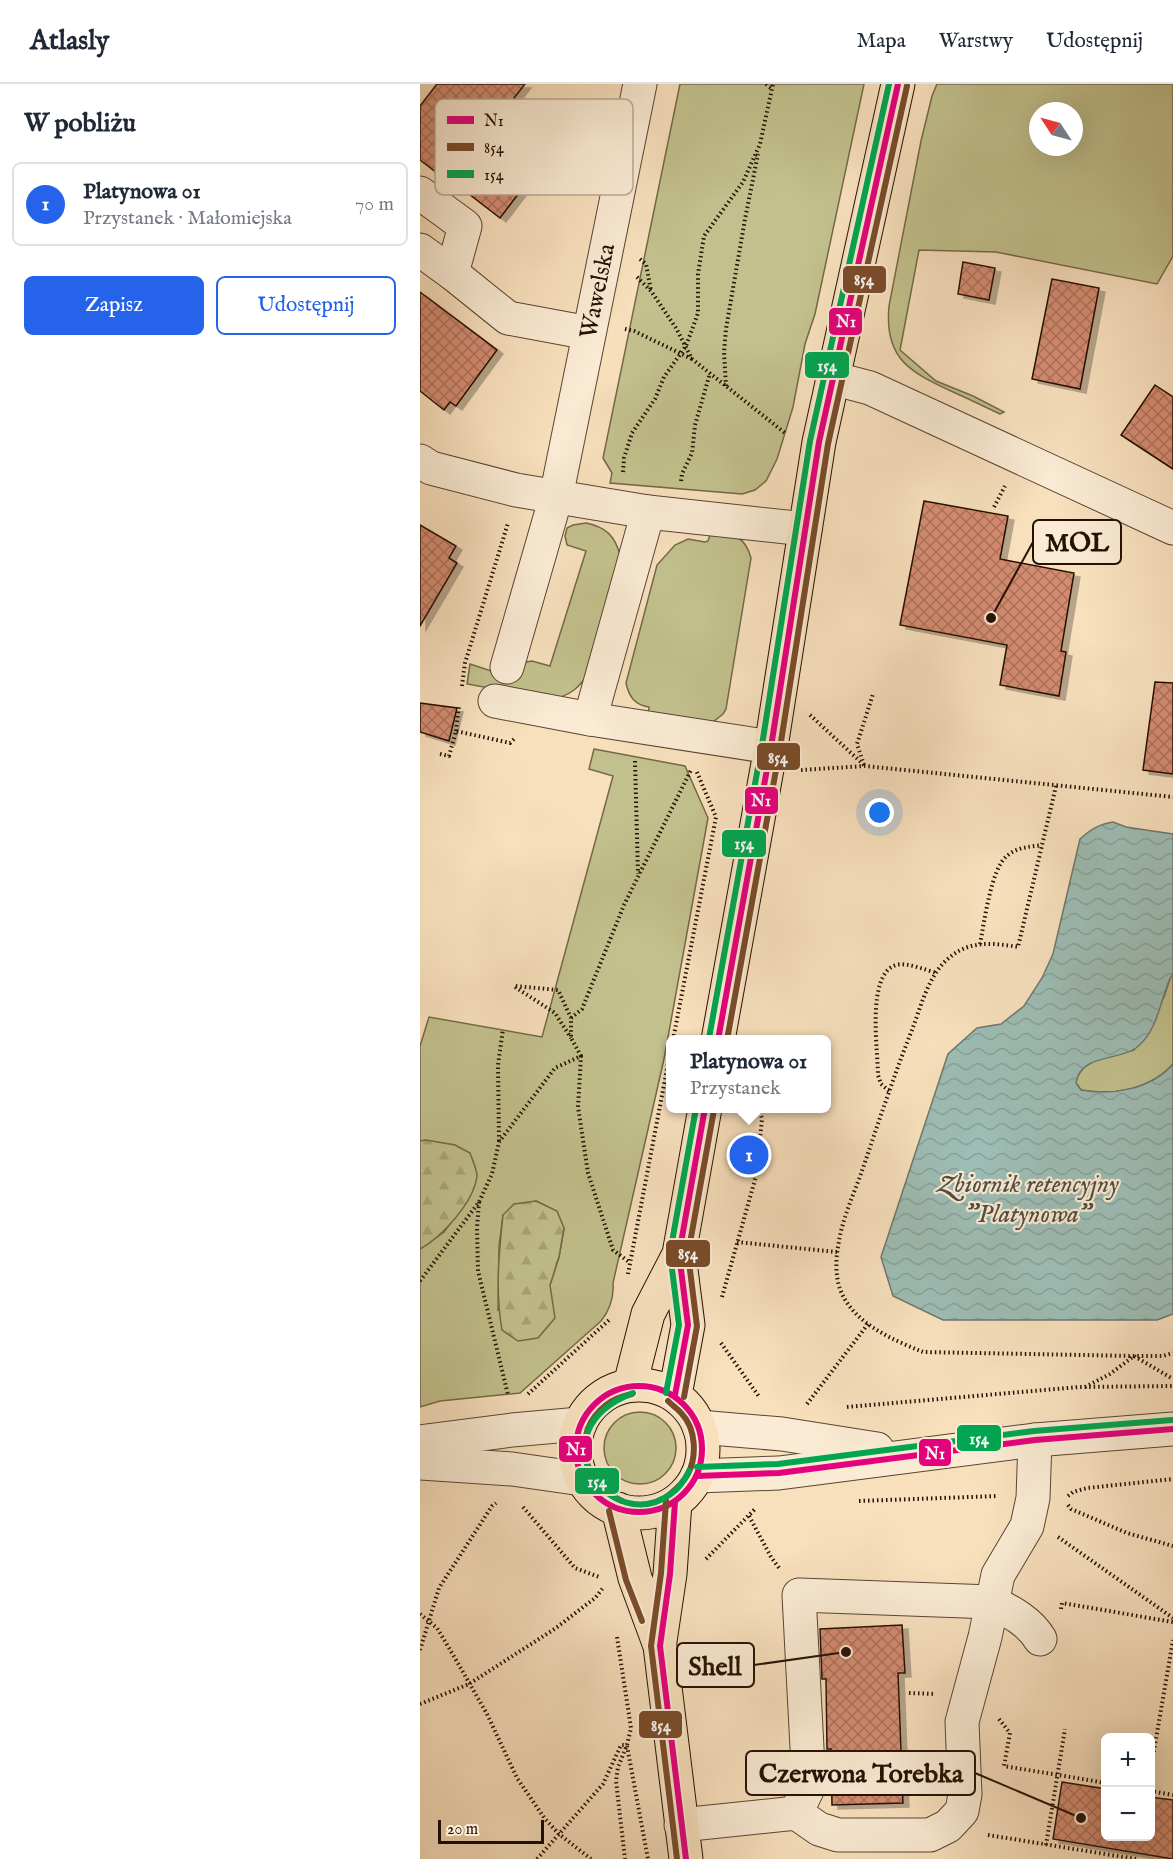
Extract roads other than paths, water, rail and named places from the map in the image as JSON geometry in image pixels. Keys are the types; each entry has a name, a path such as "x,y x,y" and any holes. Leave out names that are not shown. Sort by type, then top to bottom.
{"main road":[{"path":"719,1035 771,747 819,442 898,84"},
{"path":"630,1385 648,1314 679,1254 704,1113"},
{"path":"675,1395 688,1325 679,1254"},
{"path":"630,1385 645,1385 675,1395 690,1409 699,1427 703,1452 697,1476 688,1490 675,1502 657,1510 638,1513 618,1509 598,1498 582,1479 576,1461 576,1443 580,1424 588,1410 600,1398 630,1385"},
{"path":"660,1646 670,1574 675,1502"},
{"path":"618,1509 635,1578 660,1646 686,1859"}],"street":[{"name":"Wawelska","path":"633,118 640,84"},
{"path":"420,194 465,226 452,273"},
{"name":"Wawelska","path":"507,667 556,497 617,195"},
{"path":"420,250 508,318 590,328"},
{"path":"832,378 870,388 1173,528"},
{"path":"420,461 431,468 516,490 648,512 805,529"},
{"path":"590,719 648,512"},
{"path":"495,701 590,719 771,747"},
{"path":"420,1442 580,1424"},
{"path":"699,1427 782,1434 915,1455"},
{"path":"697,1476 779,1473 1035,1440 1173,1429"},
{"path":"1035,1440 1033,1498 1027,1526 998,1575 992,1602 985,1637 962,1722 964,1794 962,1811 948,1826 930,1835 838,1835 819,1829 802,1800 799,1594 992,1602 1011,1611 1032,1627 1040,1639"},
{"path":"420,1463 512,1469 582,1479"},
{"path":"681,1825 802,1800"}],"water":[{"name":"Zbiornik retencyjny \"Platynowa\"","path":"1113,822 1126,827 1173,834 1173,974 1154,1024 1142,1043 1128,1052 1101,1059 1085,1067 1076,1083 1081,1090 1093,1092 1131,1089 1154,1079 1173,1064 1173,1314 1157,1320 943,1320 893,1296 881,1257 948,1054 977,1028 1001,1024 1024,1006 1042,978 1053,954 1080,839 1095,828"}],"place":[{"name":"MOL","path":"991,618"},
{"name":"Platynowa 01","path":"749,1155"},
{"name":"Shell","path":"846,1652"},
{"name":"Czerwona Torebka","path":"1081,1818"}]}
